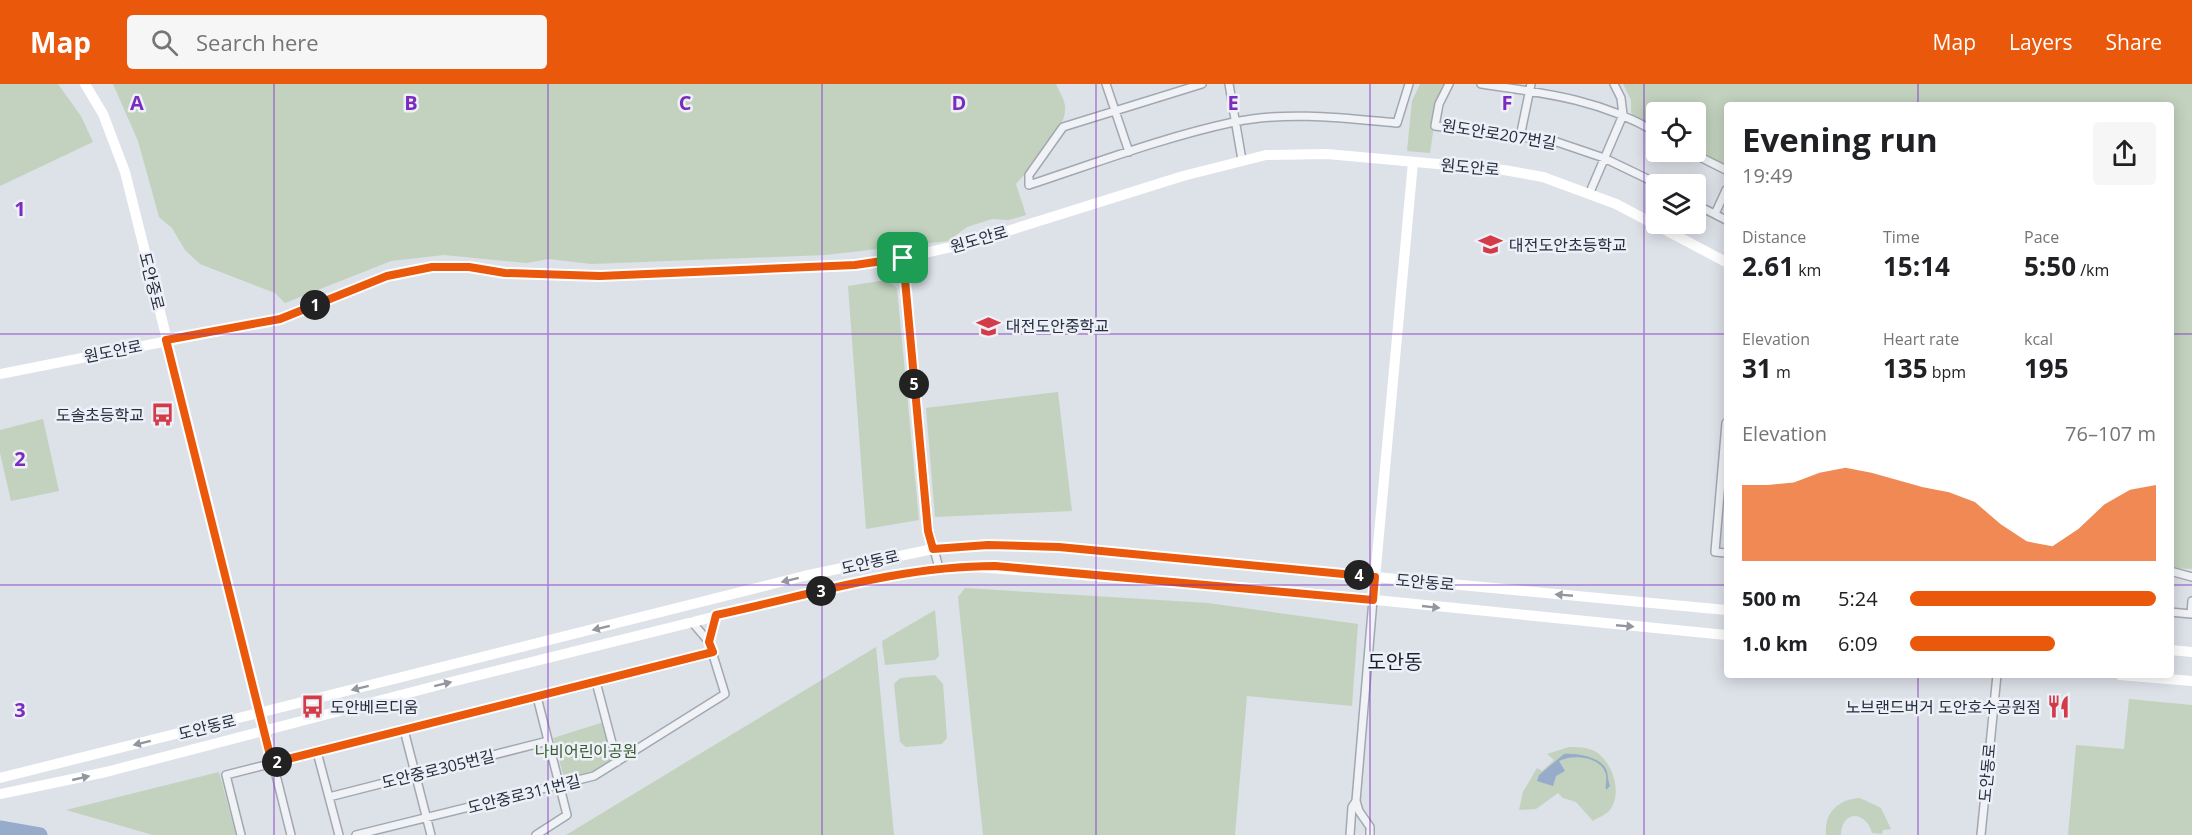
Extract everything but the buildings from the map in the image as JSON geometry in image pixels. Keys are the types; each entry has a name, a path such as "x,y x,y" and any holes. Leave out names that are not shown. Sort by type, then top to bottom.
{"main road":[{"name":"도안중로","path":"85,84 103,114 116,143 264,731"},
{"name":"원도안로","path":"0,374 280,319 387,276 432,267 469,267 505,273 600,276 855,265 903,258 969,243 1242,160 1266,155 1312,154 1413,162 1543,177 1590,192 1724,261"},
{"path":"1373,600 1413,162"},
{"name":"도안동로","path":"0,778 804,576 933,549 988,545 1059,547 1724,610"},
{"name":"도안동로","path":"0,794 106,772 716,615 890,575 939,568 995,566 1724,635"},
{"path":"2174,650 2192,652"},
{"path":"2156,678 2192,681"}],"street":[{"path":"1106,84 1129,152"},
{"path":"1202,84 1063,127 1029,175 1029,185 1129,152 1234,122 1306,116 1398,123 1409,84"},
{"path":"1229,84 1242,160"},
{"name":"원도안로207번길","path":"1449,84 1439,104 1435,126 1554,141 1604,158 1646,178"},
{"path":"1480,84 1531,86 1623,116 1646,127"},
{"path":"1590,192 1623,116 1622,98 1614,84"},
{"path":"1520,138 1531,86"},
{"path":"1706,160 1724,169"},
{"path":"1715,214 1724,194"},
{"path":"1706,210 1724,219"},
{"path":"903,258 928,531 939,568"},
{"path":"1724,468 1715,552 1724,553"},
{"path":"2174,572 2192,577"},
{"name":"도안동로","path":"1350,835 1352,807 1356,801 1373,600"},
{"path":"2174,612 2191,614 2192,601"},
{"path":"709,642 716,615"},
{"path":"691,622 709,642"},
{"name":"도안중로311번길","path":"357,835 594,776 725,694 709,642"},
{"path":"241,835 226,775 713,652"},
{"name":"도안동로","path":"1981,835 1997,678"},
{"path":"596,682 617,762"},
{"path":"536,835 567,815 537,697"},
{"path":"404,730 431,835"},
{"name":"도안중로","path":"264,731 291,835"},
{"name":"도안중로305번길","path":"329,797 548,741"},
{"path":"317,752 339,835"},
{"path":"1356,801 1359,812 1370,827 1370,835"}],"green space":[{"path":"0,84 58,84 81,116 93,142 0,186"},
{"path":"113,84 1056,84 1065,106 1061,126 1055,136 1016,184 1026,215 1009,220 992,219 967,227 948,241 825,255 591,264 549,259 526,263 444,255 391,261 285,303 275,293 200,264 185,250 172,228 159,217 138,141"},
{"path":"1420,84 1447,84 1437,104 1430,153 1407,151 1412,101"},
{"path":"1623,84 2192,84 2192,569 2174,568 2174,102 1724,102 1724,166 1706,157 1706,102 1646,102 1646,126 1634,119 1631,112 1631,100"},
{"path":"886,280 897,288 919,520 866,529 848,286"},
{"path":"1058,392 1072,511 935,517 926,408"},
{"path":"43,419 59,491 11,501 0,453 0,430"},
{"path":"965,588 1208,603 1358,624 1352,706 1247,696 1235,835 983,835 958,597"},
{"path":"935,610 939,656 935,660 885,665 882,641"},
{"path":"876,647 894,835 566,835"},
{"path":"935,675 943,684 947,738 942,744 906,747 900,742 894,684 900,678"},
{"path":"2129,699 2192,705 2192,835 2068,835 2076,745 2124,749"},
{"name":"나비어린이공원","path":"604,722 613,756 610,761 593,772 567,779 563,774 553,738"},
{"path":"1569,747 1592,750 1599,754 1610,768 1614,777 1615,795 1609,811 1593,821 1576,802 1563,798 1558,793 1536,809 1519,810 1523,792 1537,768 1542,771 1554,760 1547,754"},
{"path":"219,772 236,835 153,835 66,810"},
{"path":"1860,798 1881,808 1891,829 1883,830 1882,834 1872,833 1865,820 1854,816 1845,821 1841,835 1826,835 1827,820 1834,809 1845,801"}],"water":[{"path":"1564,754 1582,755 1600,762 1607,771 1610,786 1606,790 1606,775 1599,764 1579,757 1559,761 1565,771 1556,776 1553,786 1537,781 1539,775"}],"waterway":[{"path":"0,828 40,835"}],"place":[{"name":"대전도안초등학교","path":"1491,245"},
{"name":"대전도안중학교","path":"988,326"},
{"name":"도솔초등학교","path":"162,415"},
{"name":"도안베르디움","path":"312,707"},
{"name":"노브랜드버거 도안호수공원점","path":"2059,707"}],"district":[{"name":"도안동","path":"1395,661"}],"route":[{"path":"903,258 928,531 933,549 988,545 1059,547 1375,577 1373,600 995,566 964,566 914,571 716,615 709,642 713,652 272,763 166,340 280,319 387,276 432,267 469,267 505,273 544,275 632,276 855,265 903,258"}]}
